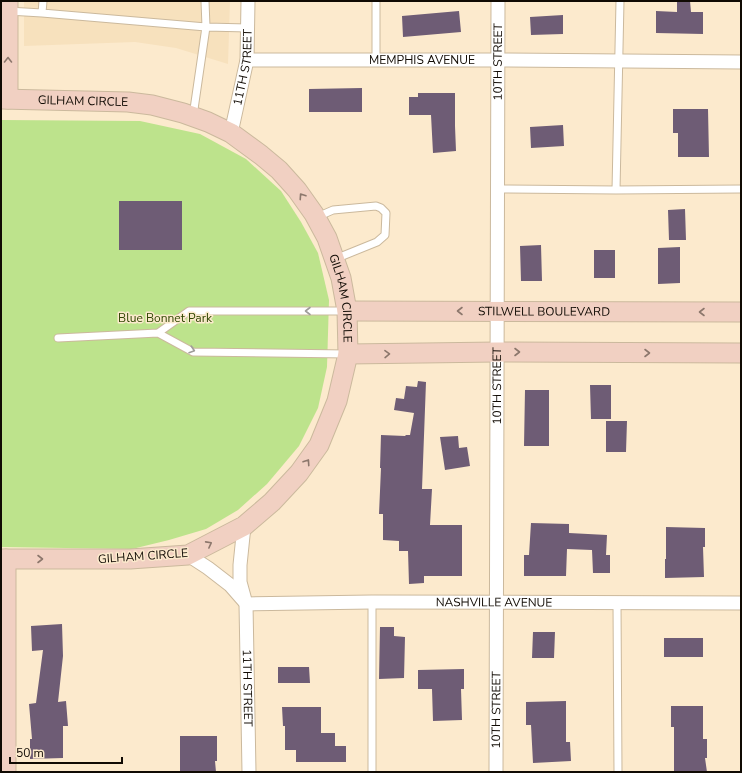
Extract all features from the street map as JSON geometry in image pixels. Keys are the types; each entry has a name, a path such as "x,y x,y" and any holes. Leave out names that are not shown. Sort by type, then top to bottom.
{"main road":[{"path":"4,99 8,6"},
{"name":"GILHAM CIRCLE","path":"4,99 152,104 208,122 231,133 261,155 297,190 327,238 341,278 347,311 348,354 337,402 319,444 300,473 272,502 244,526 188,556 130,559 4,559"},
{"name":"STILWELL BOULEVARD","path":"347,311 741,312"},
{"path":"348,354 497,352 741,353"},
{"path":"4,559 6,772"}],"street":[{"name":"11TH STREET","path":"231,133 248,60 248,1"},
{"name":"10TH STREET","path":"496,772 498,1"},
{"name":"MEMPHIS AVENUE","path":"248,60 741,62"},
{"name":"11TH STREET","path":"244,526 240,565 240,582 246,604 249,772"},
{"path":"188,556 208,568 230,585 246,604"},
{"name":"NASHVILLE AVENUE","path":"246,604 372,602 741,603"}],"lane":[{"path":"42,1 42,13"},
{"path":"193,116 206,27 205,1"},
{"path":"376,1 376,60"},
{"path":"616,190 620,1"},
{"path":"8,6 42,13 206,27 248,28"},
{"path":"498,189 741,190"},
{"path":"315,217 333,210 376,206 381,208 386,213 385,235 377,242 334,259"},
{"path":"158,333 189,311 347,311"},
{"path":"58,338 158,333 193,352 348,354"},
{"path":"372,602 372,772"},
{"path":"618,603 618,772"}],"shaded area":[{"path":"24,1 230,1 228,64 176,48 135,42 24,46"}],"green space":[{"name":"Blue Bonnet Park","path":"1,120 140,121 200,134 246,159 281,191 301,222 318,253 329,300 327,367 318,408 299,446 267,484 238,510 206,529 132,549 1,547"}],"building":[{"path":"677,1 690,1 691,12 703,12 703,34 656,33 656,11 677,12"},
{"path":"459,11 461,32 403,37 402,16"},
{"path":"563,15 563,34 531,35 530,17"},
{"path":"362,88 362,112 309,112 309,89"},
{"path":"418,93 455,93 456,151 433,153 431,115 409,115 409,97 418,97"},
{"path":"673,109 708,109 709,157 678,157 678,133 673,133"},
{"path":"563,125 564,146 531,148 530,127"},
{"path":"119,201 182,201 182,250 119,250"},
{"path":"685,209 686,240 669,240 668,210"},
{"path":"541,245 542,281 521,281 520,246"},
{"path":"680,247 680,283 658,284 658,248"},
{"path":"594,250 615,250 615,278 594,278"},
{"path":"418,381 426,382 422,489 432,489 430,525 462,525 462,576 424,576 424,583 409,584 408,551 399,551 399,541 383,540 383,514 379,514 381,435 410,435 414,413 394,410 396,398 404,399 406,386 417,387"},
{"path":"590,385 611,385 611,419 591,419"},
{"path":"525,390 549,390 549,446 524,446"},
{"path":"606,421 627,421 626,452 606,452"},
{"path":"458,436 459,448 467,447 470,466 445,470 440,437"},
{"path":"531,523 569,524 569,533 607,535 606,555 610,555 610,573 593,573 592,550 567,549 566,576 524,576 524,555 529,555"},
{"path":"666,527 705,528 705,547 703,547 704,577 665,578"},
{"path":"62,624 63,656 58,702 66,701 68,726 63,726 63,758 30,759 30,739 32,739 29,704 36,703 43,650 32,651 31,626"},
{"path":"380,627 394,627 394,636 405,637 404,678 379,679"},
{"path":"533,632 555,632 554,658 532,658"},
{"path":"664,638 703,638 703,657 664,657"},
{"path":"278,667 309,667 310,683 278,683"},
{"path":"464,669 464,689 461,689 462,720 433,721 432,689 418,689 418,670"},
{"path":"566,701 566,742 570,742 571,761 533,763 531,725 526,725 526,702"},
{"path":"671,706 703,706 703,739 707,739 707,758 705,758 707,772 674,772 674,727 671,727"},
{"path":"282,707 321,707 321,733 335,733 335,746 346,746 346,762 296,762 296,750 285,750 285,726 283,726"},
{"path":"180,736 217,736 217,761 215,761 216,772 180,772"}]}
